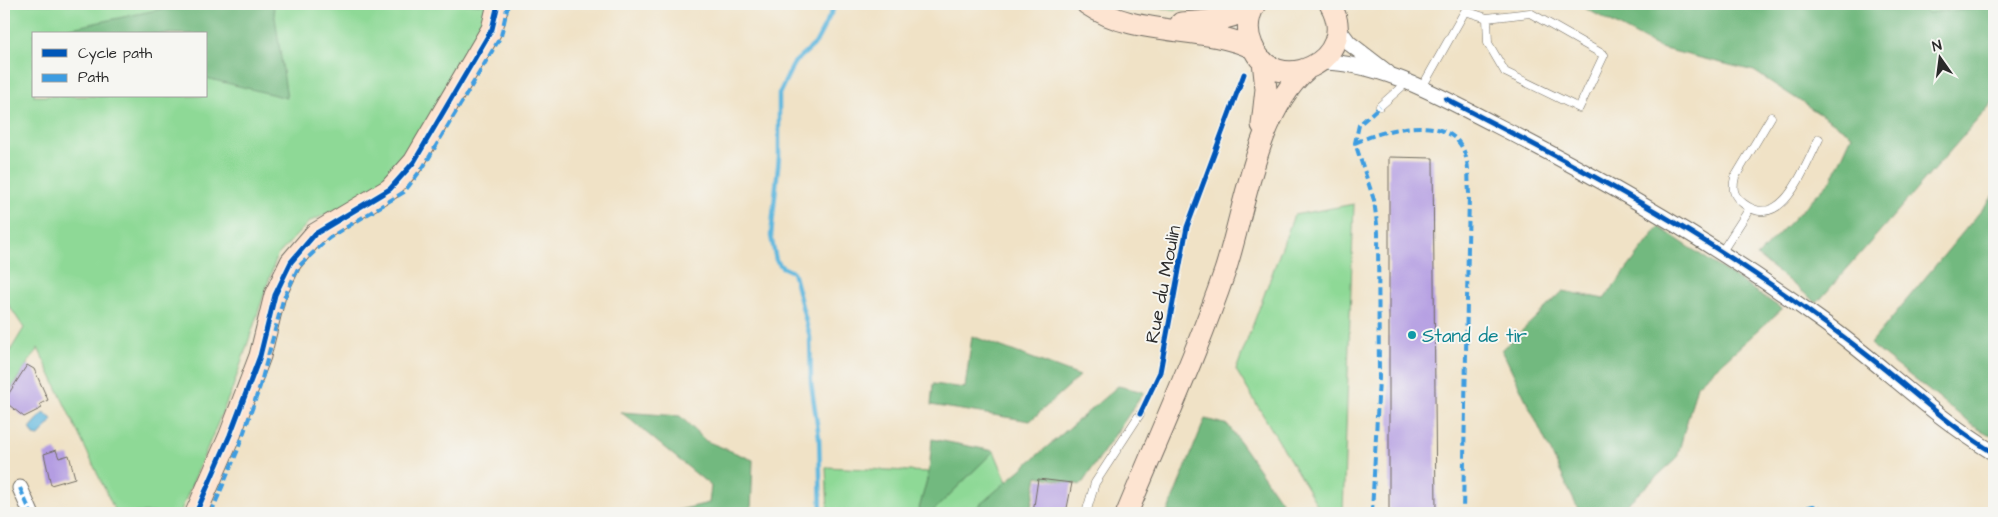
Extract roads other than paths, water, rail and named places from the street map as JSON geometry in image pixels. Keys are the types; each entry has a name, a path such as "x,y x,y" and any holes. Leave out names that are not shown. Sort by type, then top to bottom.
{"street":[{"path":"196,513 230,435 260,356 275,295 291,262 316,234 390,189 414,162 492,28 498,4"},
{"path":"1087,4 1118,20 1226,38 1258,54 1283,71 1313,66 1349,65 1400,80 1446,99 1635,200 1748,269 1819,319 1954,425 1994,453"},
{"path":"1145,26 1217,20 1243,13 1255,4"},
{"path":"1255,4 1248,23 1249,36 1258,54 1265,97 1257,157"},
{"path":"1127,513 1181,384 1225,271 1257,157 1284,94 1293,81 1313,66 1333,46 1336,13"},
{"path":"1336,13 1349,43 1400,80"},
{"path":"20,488 31,513"}],"lane":[{"path":"1421,89 1465,11 1487,18 1530,13 1604,55 1579,108 1505,72 1488,43 1487,18"},
{"path":"1380,106 1400,80"},
{"path":"1771,117 1736,177 1732,188 1736,196 1750,208 1762,212 1776,209 1785,201 1819,139"},
{"path":"1721,253 1750,208"},
{"path":"1086,513 1095,483 1140,414"}],"water":[{"path":"44,412 53,420 39,436 34,435 30,428"}],"waterway":[{"path":"821,513 819,437 811,383 810,337 793,272 782,267 776,260 771,236 779,157 779,94 794,63 815,44 836,4"}],"place":[{"name":"Stand de tir","path":"1412,335"}]}
